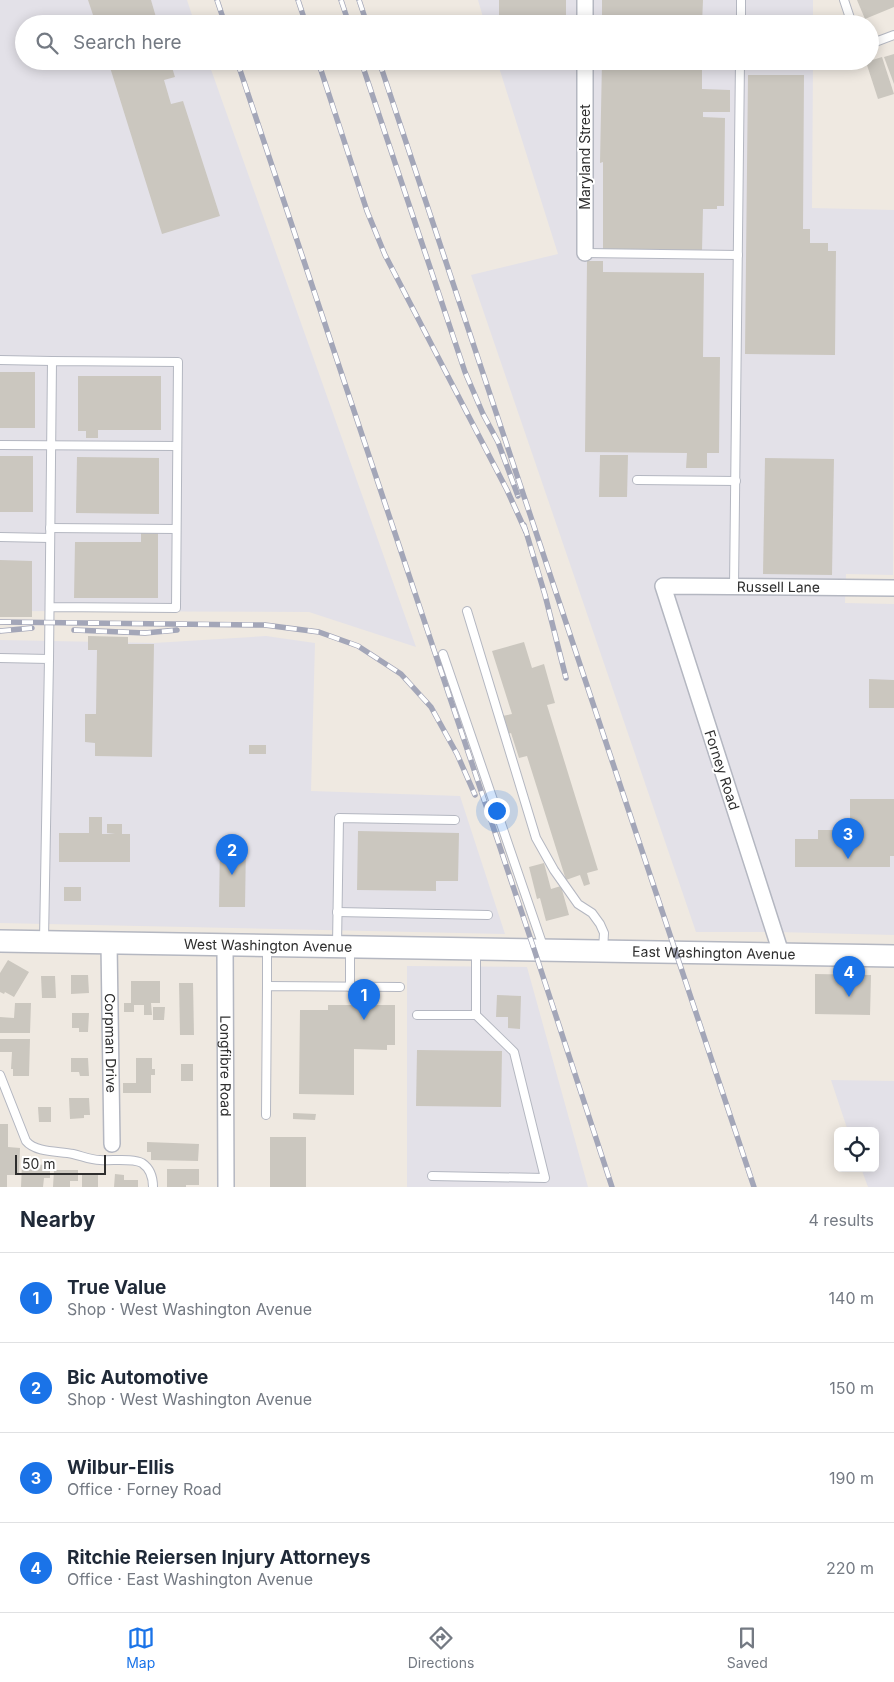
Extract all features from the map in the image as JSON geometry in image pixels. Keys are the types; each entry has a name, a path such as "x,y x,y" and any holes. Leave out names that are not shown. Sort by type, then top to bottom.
{"main road":[{"name":"West Washington Avenue","path":"0,941 540,949"},
{"name":"East Washington Avenue","path":"540,949 894,956"}],"street":[{"path":"585,0 585,15"},
{"name":"Maryland Street","path":"584,253 585,70"},
{"name":"Russell Lane","path":"663,586 894,588"},
{"name":"Forney Road","path":"663,586 781,953"},
{"name":"Corpman Drive","path":"109,943 112,1144"},
{"name":"Longfibre Road","path":"225,945 226,1187"}],"lane":[{"path":"741,0 741,15"},
{"path":"844,0 849,15"},
{"path":"879,41 894,35"},
{"path":"734,587 740,70"},
{"path":"584,253 738,255"},
{"path":"0,360 178,362 176,608 50,607"},
{"path":"44,942 52,360"},
{"path":"0,445 177,446"},
{"path":"637,480 736,481"},
{"path":"50,528 176,529"},
{"path":"0,537 50,538"},
{"path":"467,611 536,838 554,870 578,904 592,913 600,924 604,933 603,950"},
{"path":"443,654 540,949"},
{"path":"0,658 49,659"},
{"path":"350,987 337,912 339,818 455,820"},
{"path":"337,912 488,915"},
{"path":"266,1115 267,946"},
{"path":"476,948 476,1015"},
{"path":"267,986 400,987"},
{"path":"418,1015 476,1015 514,1052 545,1178 432,1176"},
{"path":"0,1075 29,1145 42,1150 74,1154 97,1160 136,1161 142,1163 148,1168 153,1180 153,1187"}],"shaded area":[{"path":"0,0 187,0 192,15 15,15 15,70 211,70 416,647 309,612 0,611"},
{"path":"478,0 813,0 813,15 482,15"},
{"path":"500,70 813,70 812,208 894,210 893,575 846,574 845,603 894,604 894,935 696,932 471,275 558,254"},
{"path":"266,636 315,643 311,791 460,796 505,934 0,923 0,640 154,643"},
{"path":"407,966 527,967 588,1187 407,1187"},
{"path":"831,1080 894,1081 894,1187 868,1187 862,1172 879,1172 879,1127 847,1127"}],"building":[{"path":"88,0 151,0 155,15 93,15"},
{"path":"499,0 566,0 566,15 499,15"},
{"path":"602,0 703,0 702,15 602,15"},
{"path":"857,0 894,0 894,7 875,15 863,15"},
{"path":"894,54 894,84 884,57"},
{"path":"882,57 894,94 878,99 869,70 879,70 879,58"},
{"path":"111,70 173,70 175,77 164,80 171,104 183,101 220,216 162,234"},
{"path":"602,70 702,70 702,89 730,90 730,112 703,112 703,117 725,118 724,206 717,206 717,209 703,209 702,251 603,250 603,162 600,163"},
{"path":"748,75 804,75 803,229 810,229 810,243 828,243 828,251 836,251 835,355 745,354"},
{"path":"587,261 603,261 603,272 704,273 703,357 720,357 719,453 707,453 707,468 686,468 687,453 585,452"},
{"path":"0,372 35,372 35,428 0,428"},
{"path":"78,376 161,376 161,430 98,430 98,438 86,438 86,431 78,431"},
{"path":"600,455 628,455 627,497 599,497"},
{"path":"0,456 33,456 33,512 0,512"},
{"path":"77,457 159,458 159,514 76,513"},
{"path":"765,458 834,459 832,575 763,574"},
{"path":"141,533 158,533 158,598 74,598 75,542 141,542"},
{"path":"0,560 32,561 32,617 0,617"},
{"path":"88,636 128,637 128,644 154,644 152,757 95,756 95,743 85,742 85,714 96,714 97,650 88,650"},
{"path":"524,642 532,668 544,664 555,703 547,705 598,870 587,873 590,884 584,886 580,875 566,880 527,756 519,758 511,733 508,734 502,716 512,714 492,651"},
{"path":"869,679 894,680 894,708 869,708"},
{"path":"249,745 266,745 266,754 249,754"},
{"path":"850,799 894,799 894,856 890,856 890,867 795,867 795,839 818,839 818,830 845,830 845,838 852,838 852,834 859,834 859,823 850,823"},
{"path":"89,817 102,817 102,834 115,834 107,833 107,824 122,824 122,834 130,834 130,862 59,862 59,833 89,833"},
{"path":"358,831 459,833 458,881 436,881 436,891 357,890"},
{"path":"220,843 246,843 245,907 219,907"},
{"path":"544,863 551,889 561,886 569,915 546,921 540,898 537,899 529,867"},
{"path":"64,887 81,887 81,901 64,901"},
{"path":"8,960 29,972 14,997 5,992 4,994 0,992 0,973"},
{"path":"815,974 871,975 870,1015 815,1014"},
{"path":"71,975 88,975 89,993 71,994"},
{"path":"41,976 55,976 56,998 42,998"},
{"path":"131,981 160,981 160,1003 151,1003 152,1015 144,1015 144,1005 134,1005 134,1012 124,1012 124,1003 131,1003"},
{"path":"179,983 193,983 194,1035 180,1035"},
{"path":"497,995 521,996 520,1029 508,1028 508,1017 496,1017"},
{"path":"15,1003 31,1003 30,1033 0,1033 0,1017 14,1018"},
{"path":"328,1005 395,1005 395,1045 387,1045 387,1050 354,1049 354,1095 299,1094 300,1010 328,1010"},
{"path":"153,1007 165,1007 164,1020 153,1020"},
{"path":"72,1013 89,1013 88,1032 79,1032 79,1028 72,1028"},
{"path":"0,1039 30,1039 29,1076 13,1076 13,1069 11,1069 12,1052 0,1052"},
{"path":"417,1050 502,1051 501,1107 416,1106"},
{"path":"71,1058 88,1058 89,1076 80,1076 79,1072 71,1072"},
{"path":"136,1058 152,1058 152,1069 155,1069 155,1075 151,1075 151,1093 123,1093 123,1083 136,1083"},
{"path":"181,1064 193,1064 193,1081 181,1081"},
{"path":"69,1098 89,1098 90,1115 84,1115 84,1118 70,1119"},
{"path":"38,1107 51,1107 51,1122 39,1122"},
{"path":"293,1113 316,1114 315,1120 293,1119"},
{"path":"0,1124 8,1124 8,1147 20,1148 19,1175 7,1175 7,1187 0,1187"},
{"path":"270,1137 306,1137 306,1187 270,1187"},
{"path":"147,1142 199,1144 198,1161 151,1160 151,1152 147,1152"},
{"path":"22,1164 50,1165 50,1178 44,1178 43,1187 21,1187"},
{"path":"167,1169 199,1169 199,1185 167,1187"},
{"path":"54,1170 78,1170 78,1181 70,1181 70,1187 53,1187"},
{"path":"115,1174 124,1175 124,1180 138,1180 138,1187 114,1187"},
{"path":"82,1175 98,1175 98,1187 82,1187"}],"railway":[{"path":"217,0 222,15"},
{"path":"298,0 303,15"},
{"path":"341,0 346,15"},
{"path":"359,0 364,15"},
{"path":"240,70 612,1187"},
{"path":"321,70 367,211 385,255 507,490 526,532"},
{"path":"364,70 465,372 483,414 498,442 518,496"},
{"path":"382,70 754,1187"},
{"path":"524,525 545,595 566,678"},
{"path":"0,622 265,625 319,632 358,646 401,674 431,707 457,754 475,795"},
{"path":"0,631 32,628"},
{"path":"74,630 145,633 177,630"}],"place":[{"name":"Wilbur-Ellis","path":"848,859"},
{"name":"Bic Automotive","path":"232,875"},
{"name":"Ritchie Reiersen Injury Attorneys","path":"849,997"},
{"name":"True Value","path":"364,1020"}]}
